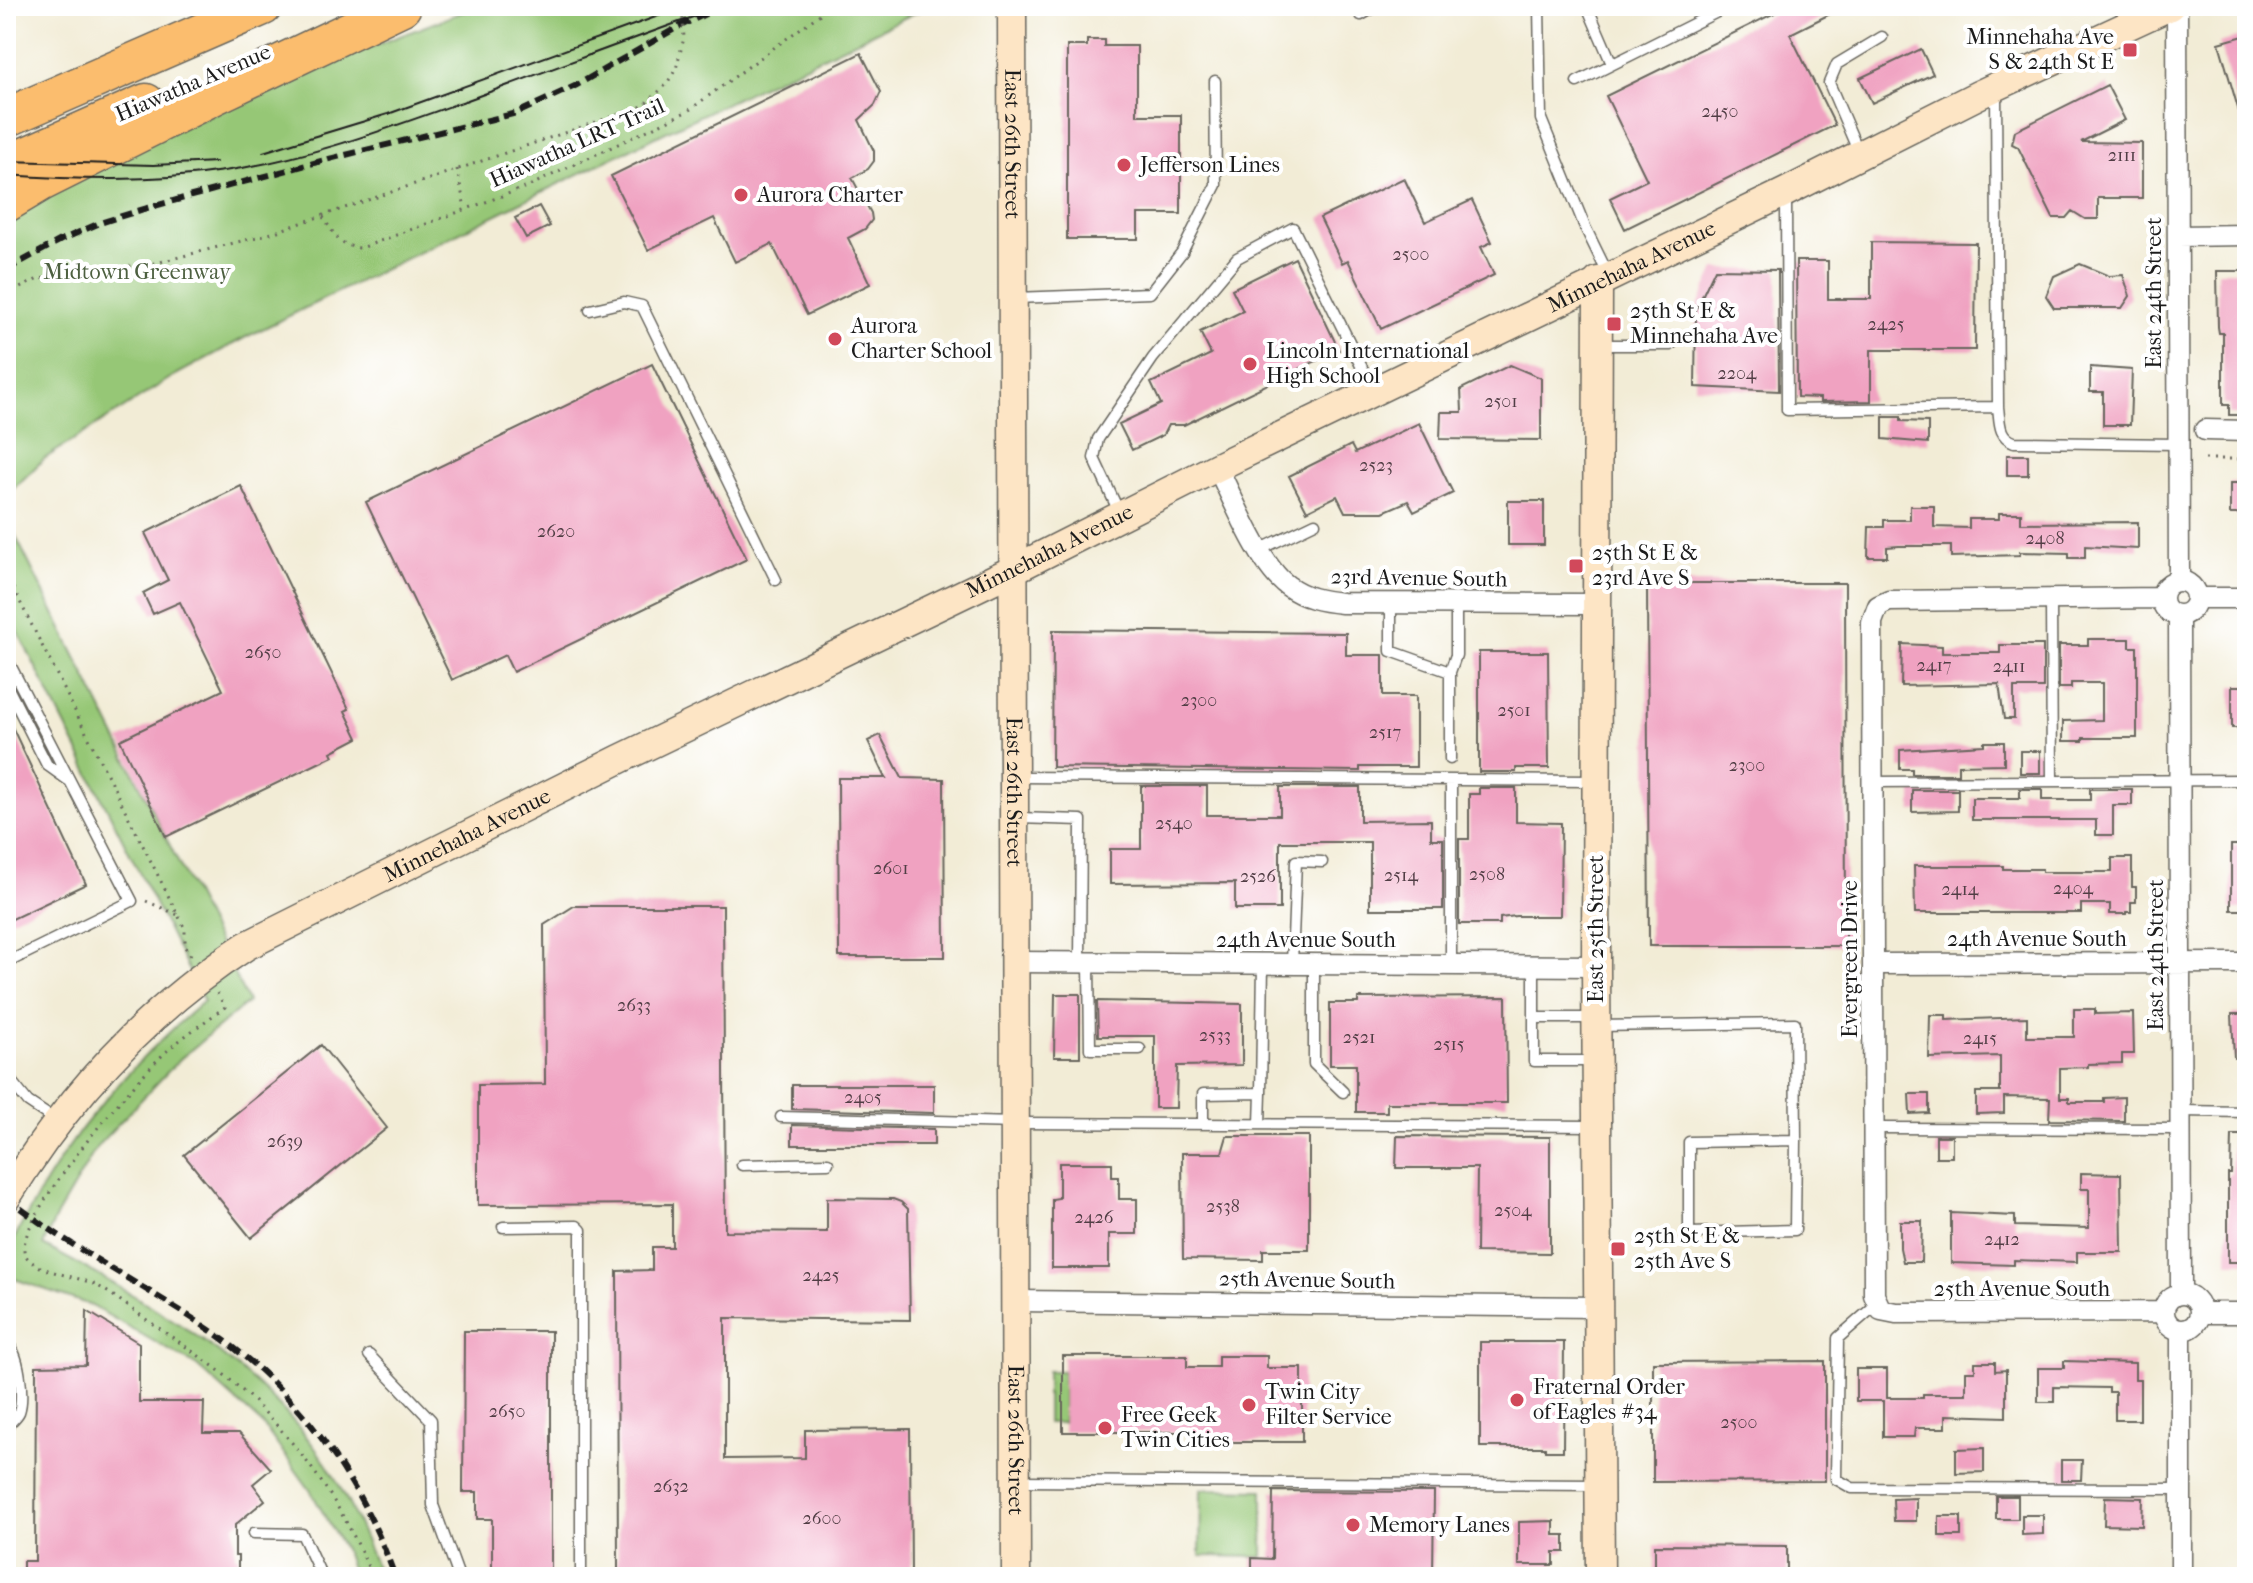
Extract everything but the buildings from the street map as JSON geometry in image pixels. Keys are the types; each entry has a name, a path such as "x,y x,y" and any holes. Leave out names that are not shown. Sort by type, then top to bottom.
{"highway":[{"name":"Hiawatha Avenue","path":"6,118 263,6"},
{"name":"Hiawatha Avenue","path":"6,165 232,65 382,6"},
{"path":"6,203 41,182 215,95 402,6"}],"street":[{"name":"East 26th Street","path":"1012,6 1016,1577"},
{"name":"Minnehaha Avenue","path":"6,1198 57,1121 111,1059 173,999 246,946 1217,467 1996,87 2170,6"},
{"name":"East 24th Street","path":"2177,6 2179,581"},
{"path":"2178,236 2247,235"},
{"name":"East 25th Street","path":"1600,1577 1596,781 1598,345 1604,279"},
{"path":"2205,430 2247,431"},
{"name":"23rd Avenue South","path":"1217,467 1268,566 1286,585 1307,597 1342,603 1597,604"},
{"path":"2179,581 2189,584 2196,598 2193,608 2179,615 2166,608 2162,598 2165,588 2179,581"},
{"path":"2051,599 2162,598"},
{"path":"2196,598 2247,598"},
{"name":"Evergreen Drive","path":"1879,1307 1874,1295 1872,622 1878,606 1889,601 2051,599"},
{"name":"East 24th Street","path":"2179,615 2181,1294"},
{"name":"24th Avenue South","path":"1015,962 1596,966"},
{"name":"24th Avenue South","path":"1875,964 2247,963"},
{"path":"2181,1294 2192,1297 2200,1313 2191,1327 2181,1330 2167,1322 2164,1312 2171,1298 2181,1294"},
{"name":"25th Avenue South","path":"1016,1301 1598,1307"},
{"name":"25th Avenue South","path":"1879,1307 1896,1313 2164,1312"},
{"path":"2200,1313 2247,1313"},
{"path":"2181,1330 2181,1577"}],"lane":[{"path":"1361,15 1377,6"},
{"path":"1539,6 1541,119 1604,279"},
{"path":"1587,6 1612,64"},
{"path":"1577,82 1729,6"},
{"path":"1860,154 1829,83 1837,64 1882,37"},
{"path":"1013,298 1150,293 1182,252 1216,185 1215,81"},
{"path":"1996,87 1998,407 2005,439 2014,442 2178,444"},
{"path":"1786,192 1787,410 1998,407"},
{"path":"1120,516 1094,458 1098,439 1153,358 1237,258 1293,228 1373,391"},
{"path":"590,310 624,302 642,306 776,580"},
{"path":"1598,345 1671,345"},
{"path":"1259,550 1315,523"},
{"path":"2051,599 2052,781"},
{"path":"1391,603 1391,651 1450,672"},
{"path":"1450,759 1450,672 1456,655 1456,603"},
{"path":"6,657 132,901 6,963"},
{"path":"6,684 47,765 69,781"},
{"path":"1014,777 1596,781"},
{"path":"1451,780 1451,965"},
{"path":"1872,782 2247,780"},
{"path":"1014,818 1081,820 1090,1049 1140,1049"},
{"path":"1292,964 1296,861 1322,862"},
{"path":"1260,1124 1263,964"},
{"path":"1314,964 1314,1064 1343,1092"},
{"path":"1534,966 1534,1061 1596,1061"},
{"path":"1534,1018 1596,1022 1795,1023 1796,1140 1795,1230 1689,1233 1689,1142 1796,1140"},
{"path":"6,1075 28,1102 57,1121"},
{"path":"1203,1124 1203,1094 1261,1093"},
{"path":"1875,1128 2181,1120 2247,1112"},
{"path":"781,1117 1016,1123 1596,1126"},
{"path":"742,1165 828,1163"},
{"path":"503,1227 577,1226 581,1230 581,1577"},
{"path":"1879,1307 1838,1338 1836,1479 1852,1488 2181,1489"},
{"path":"6,1343 12,1346 19,1361 19,1412 6,1427"},
{"path":"369,1355 431,1420 433,1505 459,1577"},
{"path":"1016,1481 1600,1485"},
{"path":"254,1533 302,1534 322,1577"}],"path":[{"path":"6,295 38,279 160,262 258,237 643,106 666,85 676,69 684,38 682,6"},
{"name":"Hiawatha LRT Trail","path":"323,217 341,243 361,248 529,186 688,111 831,6"},
{"path":"457,169 465,208"},
{"path":"2205,459 2247,459"},
{"path":"6,574 185,929 185,947 192,956"},
{"path":"146,901 178,915"},
{"path":"219,996 225,1007 166,1052 79,1148 35,1220 23,1245 24,1255 34,1264 96,1285 223,1374 256,1404 326,1486 346,1520 372,1577"}],"green space":[{"name":"Midtown Greenway","path":"478,6 929,6 248,336 172,377 44,459 6,496 6,219 158,137 363,50"},
{"path":"6,517 248,1002 180,1059 98,1145 43,1245 156,1309 227,1359 260,1387 291,1418 328,1467 353,1513 380,1577 354,1577 345,1551 310,1490 263,1425 197,1366 90,1305 6,1276 14,1240 48,1178 86,1122 130,1071 204,1001 6,608"},
{"path":"1047,1371 1063,1371 1063,1423 1047,1423"},
{"path":"1201,1489 1263,1490 1263,1557 1200,1556"}],"tram line":[{"path":"263,152 388,114 686,6"},
{"path":"6,175 88,179 170,177 224,171 285,159 403,123 724,6"},
{"path":"6,161 153,165 216,162"}],"railway":[{"path":"6,270 61,240 147,208 517,113 577,85 678,27 718,8"},
{"path":"6,1197 77,1247 201,1324 264,1374 319,1434 342,1468 363,1503 395,1577"}],"place":[{"name":"Minnehaha Ave S & 24th St E","path":"2130,50"},
{"name":"Jefferson Lines","path":"1124,165"},
{"name":"Aurora Charter","path":"741,195"},
{"name":"25th St E & Minnehaha Ave","path":"1614,324"},
{"name":"Aurora Charter School","path":"835,339"},
{"name":"Lincoln International High School","path":"1250,364"},
{"name":"25th St E & 23rd Ave S","path":"1576,566"},
{"name":"25th St E & 25th Ave S","path":"1618,1249"},
{"name":"Fraternal Order of Eagles #34","path":"1517,1400"},
{"name":"Twin City Filter Service","path":"1249,1405"},
{"name":"Free Geek Twin Cities","path":"1105,1428"},
{"name":"Memory Lanes","path":"1353,1525"}]}
